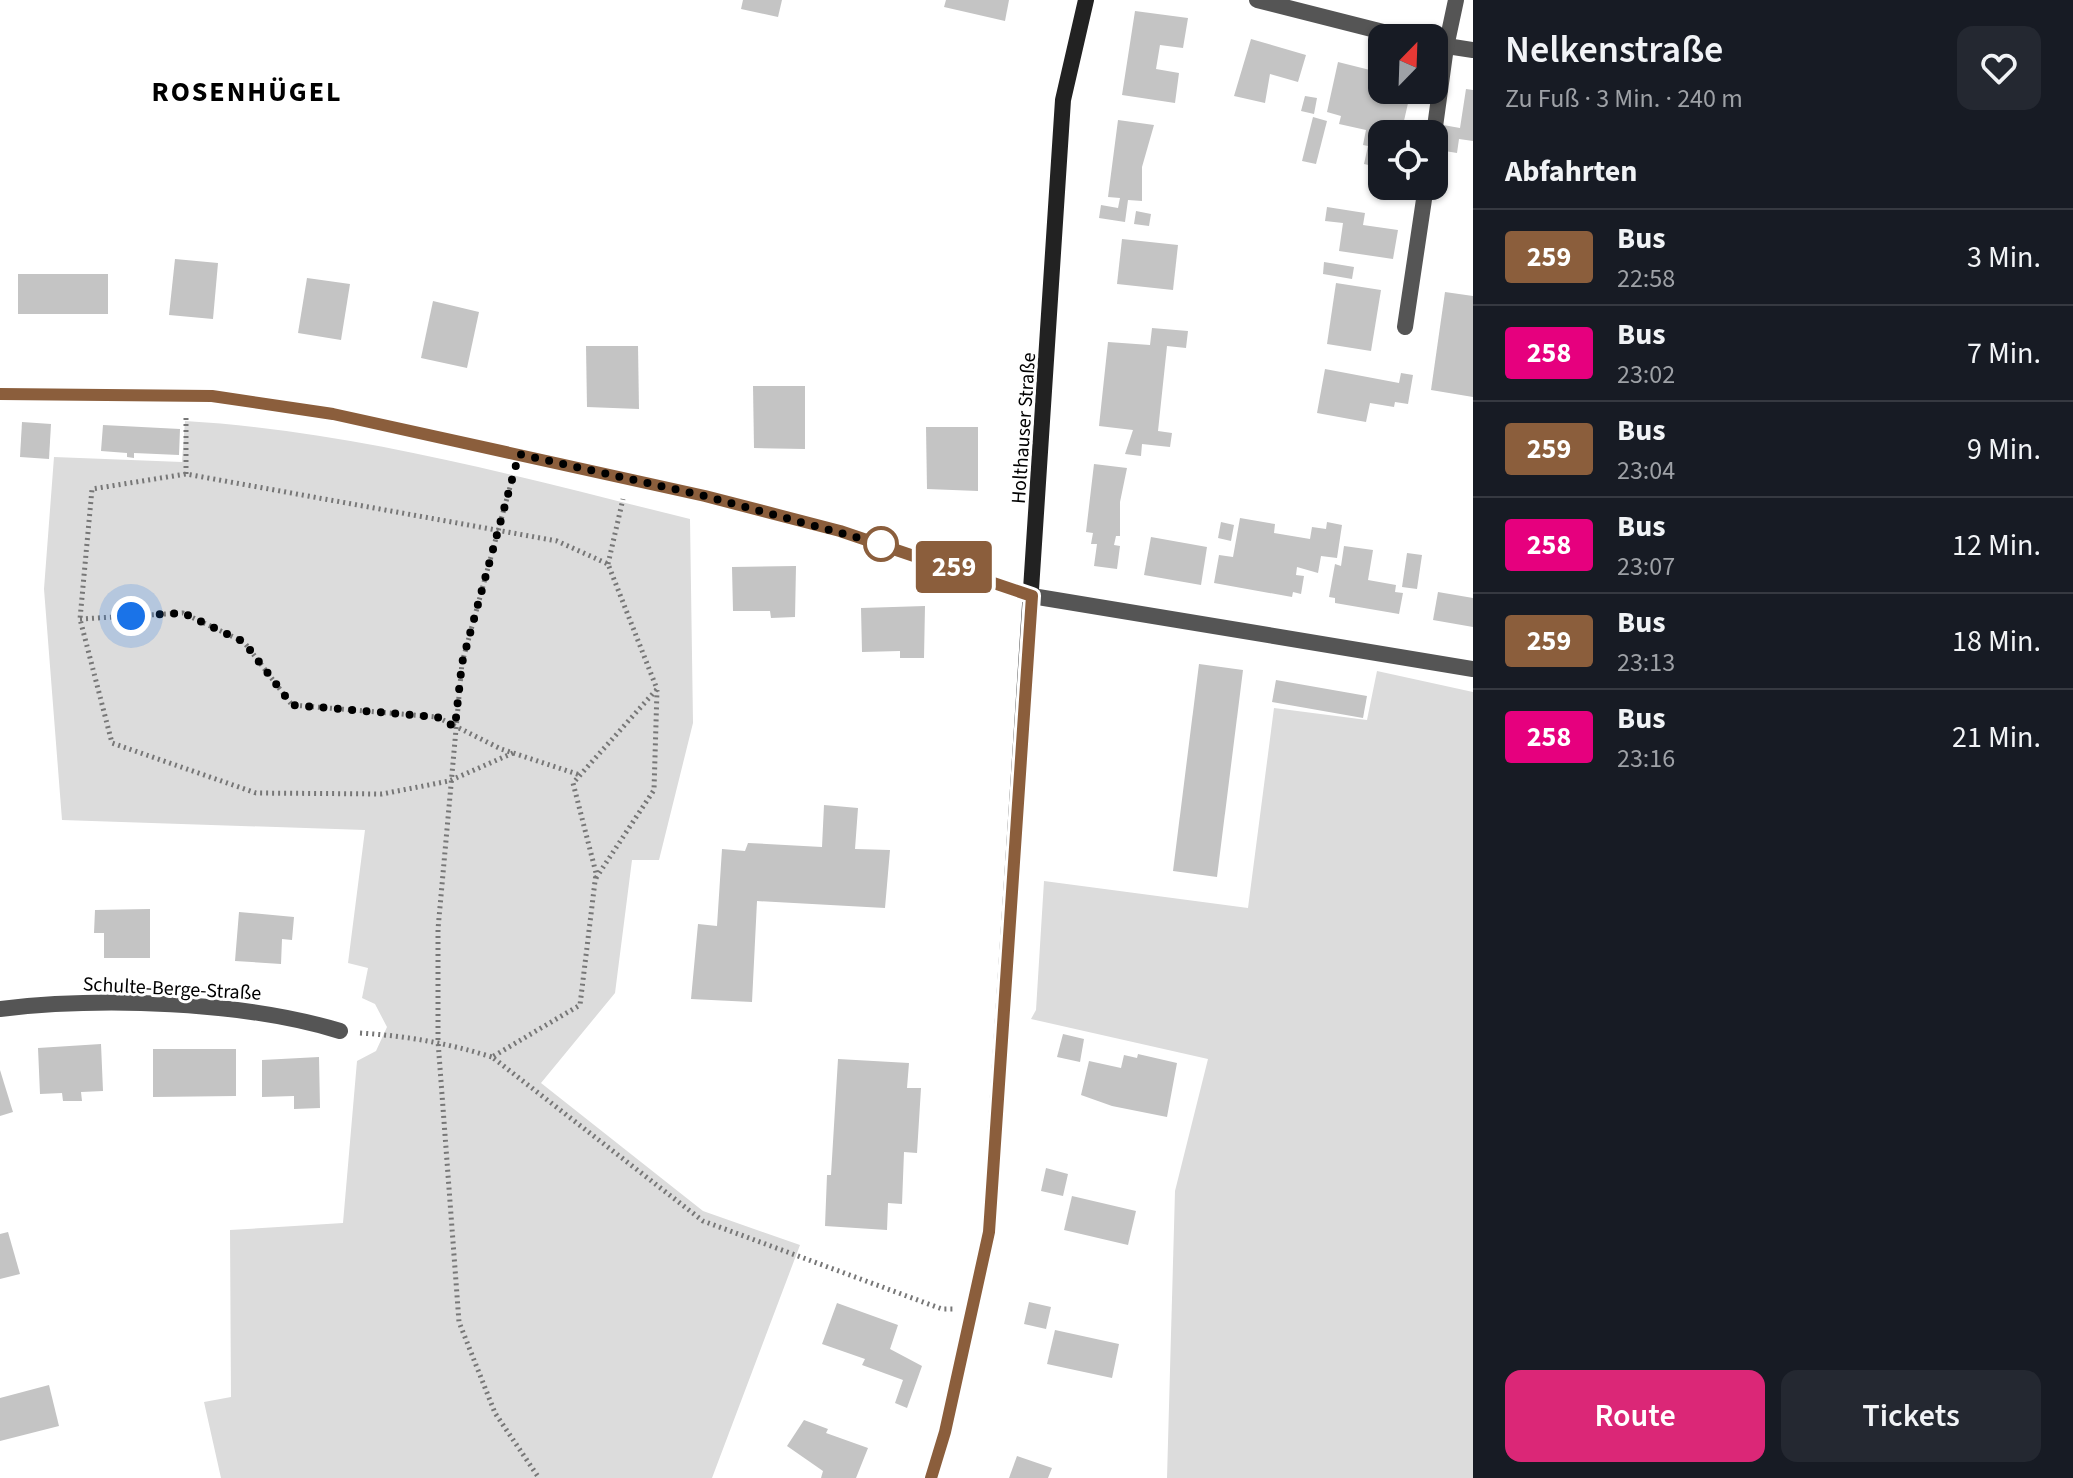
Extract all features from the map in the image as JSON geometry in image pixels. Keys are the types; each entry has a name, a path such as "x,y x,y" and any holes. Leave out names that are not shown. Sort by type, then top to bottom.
{"street":[{"name":"Holthauser Straße","path":"931,1478 974,1310 989,1232 1063,100 1086,0"},
{"path":"1257,0 1368,28"},
{"path":"1447,24 1456,0"},
{"path":"1448,46 1473,50"},
{"path":"1405,327 1424,200"},
{"path":"0,394 186,396 333,414 627,478 840,531 1032,596 1473,669"},
{"name":"Schulte-Berge-Straße","path":"0,1009 59,1002 219,1009 290,1016 340,1031"}],"path":[{"path":"186,396 186,474"},
{"path":"519,454 462,663 438,929 438,1041 459,1322 495,1413 539,1478"},
{"path":"513,753 449,781 382,794 256,793 112,743 80,619 92,489 186,474 557,541 608,564"},
{"path":"596,879 654,790 657,689 608,564 627,478"},
{"path":"80,619 183,613 244,642 292,705 437,717 513,753 580,775"},
{"path":"492,1057 580,1005 596,879 573,783 657,689"},
{"path":"389,1034 438,1041 492,1057 703,1221 942,1309 974,1310"}],"shaded area":[{"path":"185,421 313,435 439,458 690,519 693,723 659,860 632,860 615,993 541,1083 703,1211 800,1245 712,1478 221,1478 204,1402 231,1397 230,1230 343,1223 357,1061 376,1051 387,1027 375,1004 362,998 368,968 348,963 365,830 62,820 44,589 54,457 182,462"},
{"path":"1377,671 1473,692 1473,1478 1167,1478 1175,1191 1208,1059 1031,1019 1036,1010 1044,881 1248,908 1274,708 1367,720"}],"building":[{"path":"743,0 782,0 778,17 741,9"},
{"path":"946,0 1009,0 1005,21 944,7"},
{"path":"1135,11 1188,18 1183,48 1160,45 1156,69 1179,73 1175,103 1122,95"},
{"path":"1251,39 1306,55 1298,82 1270,74 1265,103 1234,96"},
{"path":"1338,62 1368,70 1368,104 1408,104 1404,120 1368,120 1368,146 1363,145 1366,130 1339,124 1341,116 1327,112"},
{"path":"1466,89 1473,90 1473,141 1459,139 1457,153 1448,152 1448,126 1460,128"},
{"path":"1305,96 1317,98 1314,114 1301,111"},
{"path":"1313,117 1327,121 1316,164 1302,161"},
{"path":"1118,120 1154,125 1142,167 1142,201 1128,200 1125,222 1099,218 1101,205 1118,208 1120,198 1108,197"},
{"path":"1327,207 1365,213 1363,225 1398,230 1393,259 1339,251 1343,223 1325,221"},
{"path":"1136,211 1151,214 1149,226 1134,224"},
{"path":"1122,239 1178,245 1173,290 1117,284"},
{"path":"175,259 218,263 213,319 169,315"},
{"path":"1324,262 1354,267 1352,279 1323,274"},
{"path":"18,274 108,274 108,314 18,314"},
{"path":"307,278 350,284 341,340 298,333"},
{"path":"1336,283 1381,290 1371,351 1327,344"},
{"path":"1445,292 1473,296 1473,397 1431,390"},
{"path":"433,301 479,312 467,368 421,358"},
{"path":"1152,328 1188,331 1186,348 1167,346 1158,431 1172,433 1170,447 1142,444 1141,456 1125,454 1133,430 1099,426 1108,342 1150,345"},
{"path":"586,346 638,346 639,409 587,407"},
{"path":"1325,369 1399,383 1401,373 1413,375 1408,404 1395,402 1394,407 1370,403 1366,422 1317,413"},
{"path":"753,386 805,386 805,449 754,448"},
{"path":"22,422 51,424 49,459 20,457"},
{"path":"103,425 180,429 179,455 134,453 134,458 127,457 127,453 101,451"},
{"path":"926,427 978,427 978,491 927,489"},
{"path":"1094,464 1127,468 1120,502 1120,536 1116,536 1114,545 1120,546 1117,569 1094,566 1097,544 1091,544 1093,533 1086,532"},
{"path":"1240,518 1275,524 1274,533 1310,539 1312,527 1326,529 1327,522 1342,525 1337,558 1321,556 1318,573 1297,567 1296,575 1304,576 1301,594 1293,592 1292,597 1214,583 1219,555 1233,557"},
{"path":"1221,522 1234,525 1231,541 1218,538"},
{"path":"1151,537 1207,547 1201,585 1144,575"},
{"path":"1344,546 1373,550 1368,580 1396,585 1395,592 1403,593 1399,614 1335,603 1335,598 1329,597 1335,564 1341,566"},
{"path":"1407,553 1422,555 1417,589 1402,587"},
{"path":"796,566 795,617 771,618 770,611 733,611 732,567"},
{"path":"1438,592 1473,598 1473,627 1433,620"},
{"path":"925,606 924,658 900,658 900,651 862,652 861,608"},
{"path":"1199,664 1243,670 1217,877 1173,871"},
{"path":"1276,680 1367,696 1363,718 1272,702"},
{"path":"824,805 858,808 855,849 890,850 885,908 757,901 752,1002 691,999 698,924 717,926 722,849 745,851 748,843 822,847"},
{"path":"150,909 150,958 104,958 104,933 94,933 95,910"},
{"path":"239,912 294,917 292,940 282,939 281,964 235,961"},
{"path":"1063,1034 1084,1039 1080,1062 1057,1057"},
{"path":"101,1044 103,1091 81,1092 82,1101 63,1101 62,1093 40,1094 38,1048"},
{"path":"153,1049 236,1049 236,1096 153,1097"},
{"path":"1138,1054 1177,1063 1167,1117 1112,1106 1081,1095 1089,1061 1121,1068 1124,1055 1137,1058"},
{"path":"319,1057 320,1108 294,1109 294,1096 262,1097 262,1060"},
{"path":"838,1059 909,1063 907,1088 921,1088 917,1153 904,1152 902,1204 888,1203 887,1230 825,1226"},
{"path":"0,1070 13,1112 0,1116"},
{"path":"1046,1168 1068,1174 1063,1196 1041,1191"},
{"path":"1072,1196 1136,1211 1128,1245 1064,1230"},
{"path":"8,1232 20,1274 0,1279 0,1234"},
{"path":"1029,1302 1051,1307 1046,1329 1024,1324"},
{"path":"837,1303 898,1325 890,1349 922,1366 907,1408 895,1403 903,1380 862,1365 865,1359 822,1344"},
{"path":"1055,1330 1119,1344 1112,1378 1047,1364"},
{"path":"49,1385 59,1426 0,1441 0,1398"},
{"path":"804,1420 828,1429 826,1433 868,1448 856,1478 821,1478 823,1471 787,1446"},
{"path":"1017,1456 1052,1468 1048,1478 1009,1478"}],"bus line":[{"name":"259","path":"0,394 212,396 333,414 705,496 840,531 973,573 1032,596 989,1232 974,1310 931,1478"}],"district":[{"name":"ROSENHÜGEL","path":"247,91"}],"route":[{"path":"131,616 183,613 244,642 292,705 437,717 455,727 462,663 519,454 705,496 881,544"}]}
